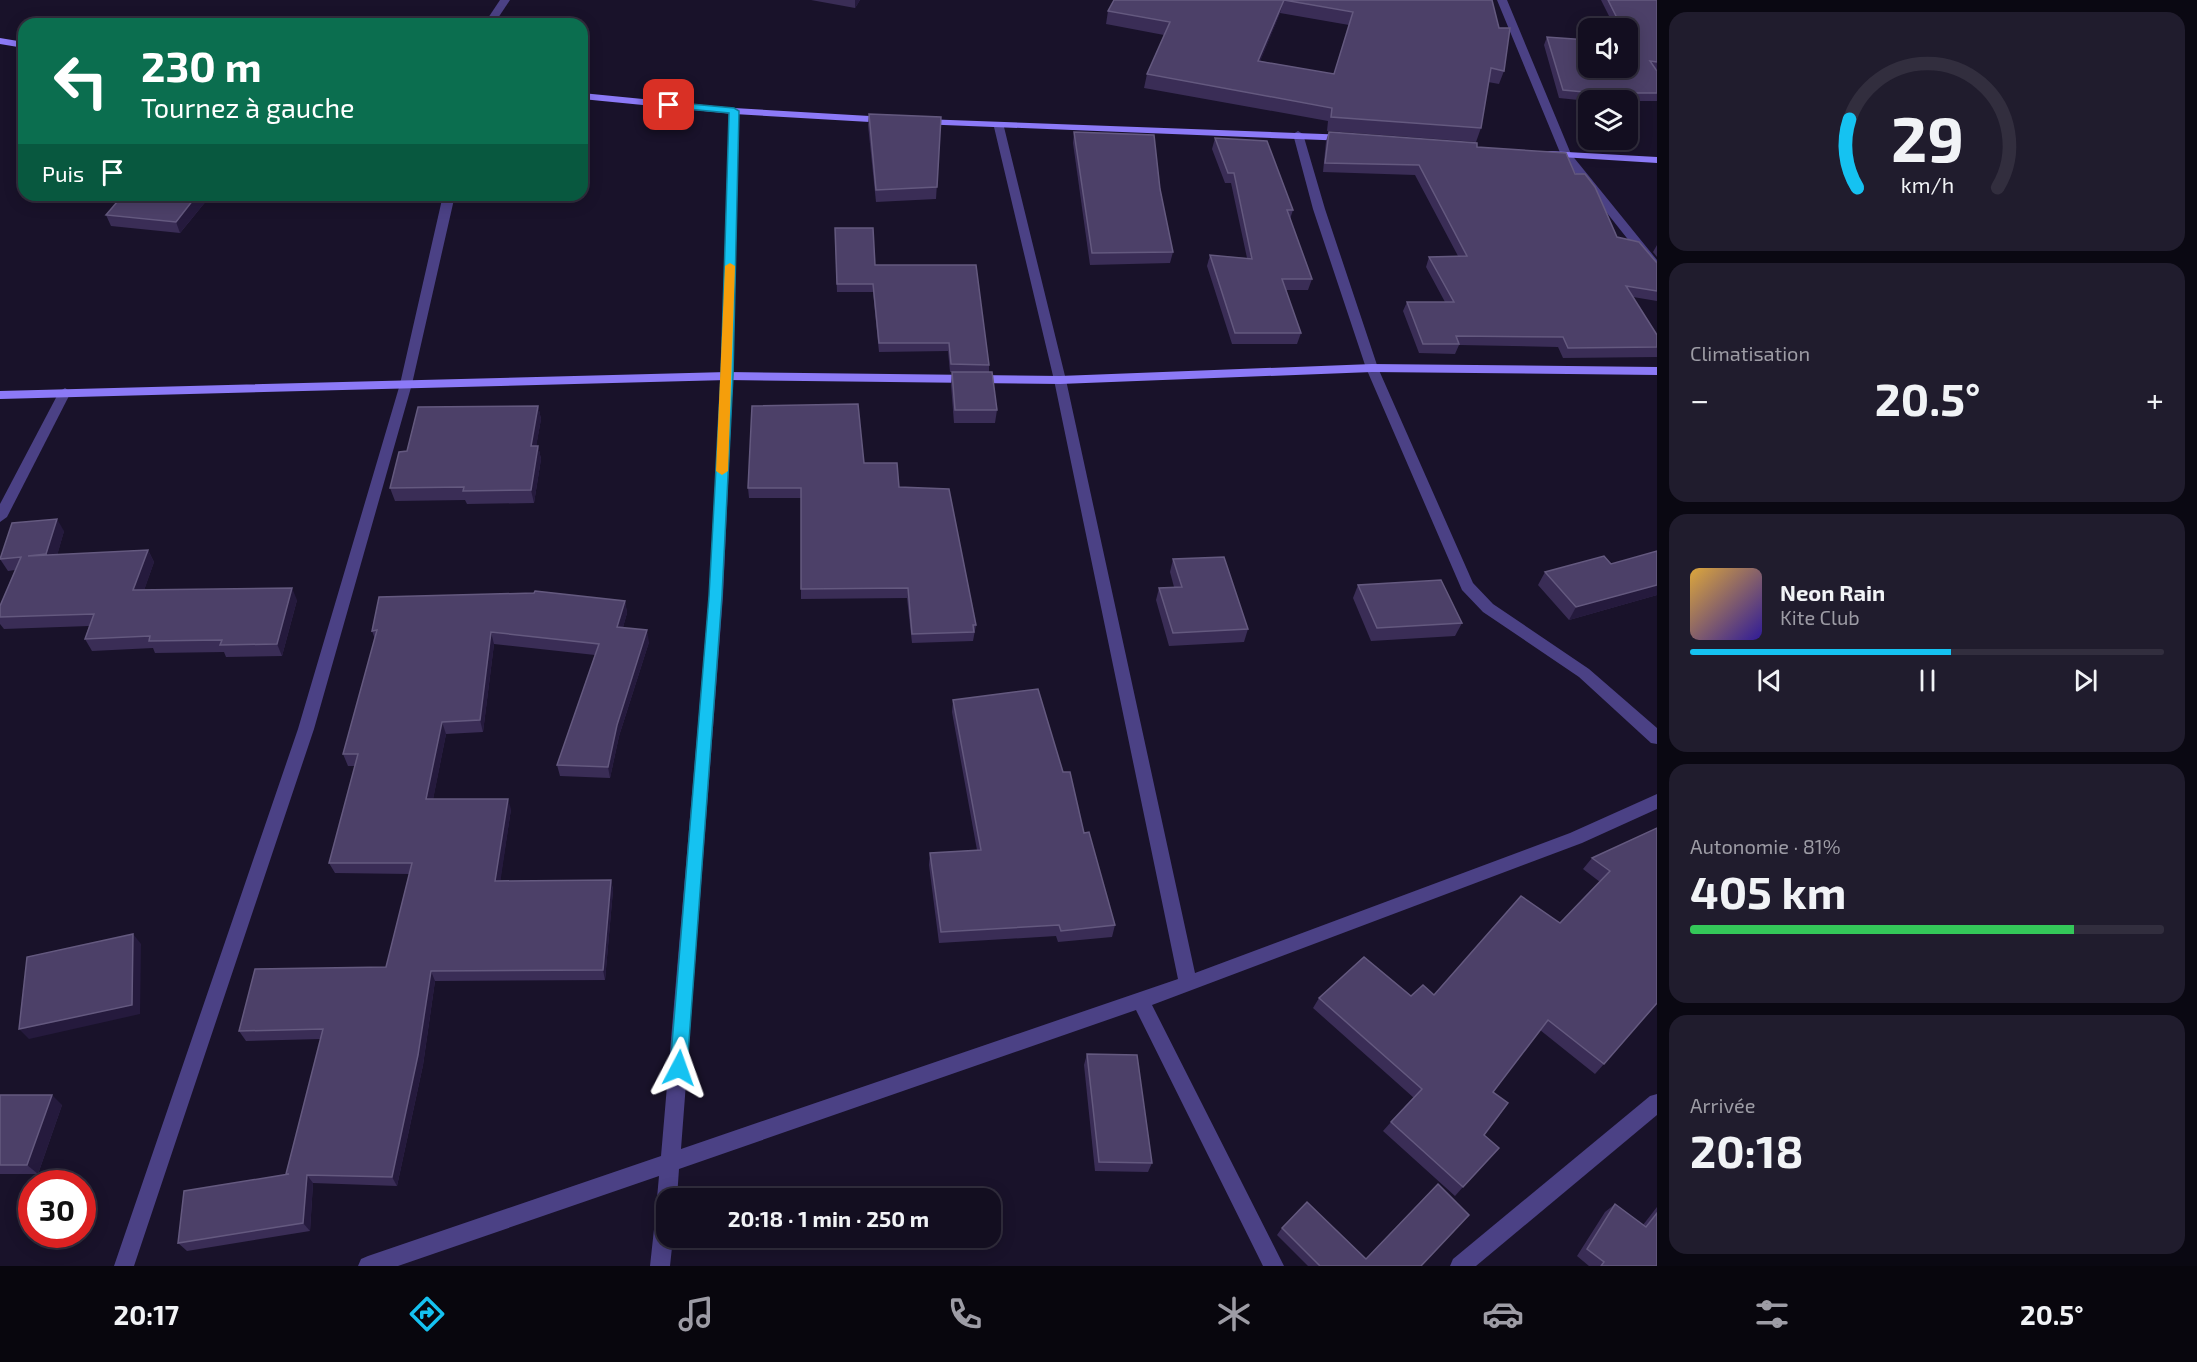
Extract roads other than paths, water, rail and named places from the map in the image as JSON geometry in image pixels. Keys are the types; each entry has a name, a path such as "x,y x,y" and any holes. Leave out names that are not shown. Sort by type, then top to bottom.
{"street":[{"path":"493,18 505,0"},
{"path":"1502,0 1566,155 1657,268"},
{"path":"0,41 18,44"},
{"path":"588,97 734,111 999,127 1298,134 1356,138"},
{"path":"669,1188 716,596 727,376 734,111"},
{"path":"999,127 1060,380 1188,984"},
{"path":"1298,134 1319,209 1372,368 1467,586 1495,614 1584,673 1657,738"},
{"path":"1542,153 1657,160"},
{"path":"124,1266 306,729 406,384 448,201"},
{"path":"0,395 727,376 1060,380 1372,368 1657,371"},
{"path":"0,517 65,392"},
{"path":"368,1266 1188,984 1576,838 1657,801"},
{"path":"1140,1000 1274,1266"},
{"path":"1460,1266 1657,1103"},
{"path":"660,1266 662,1248"}]}
